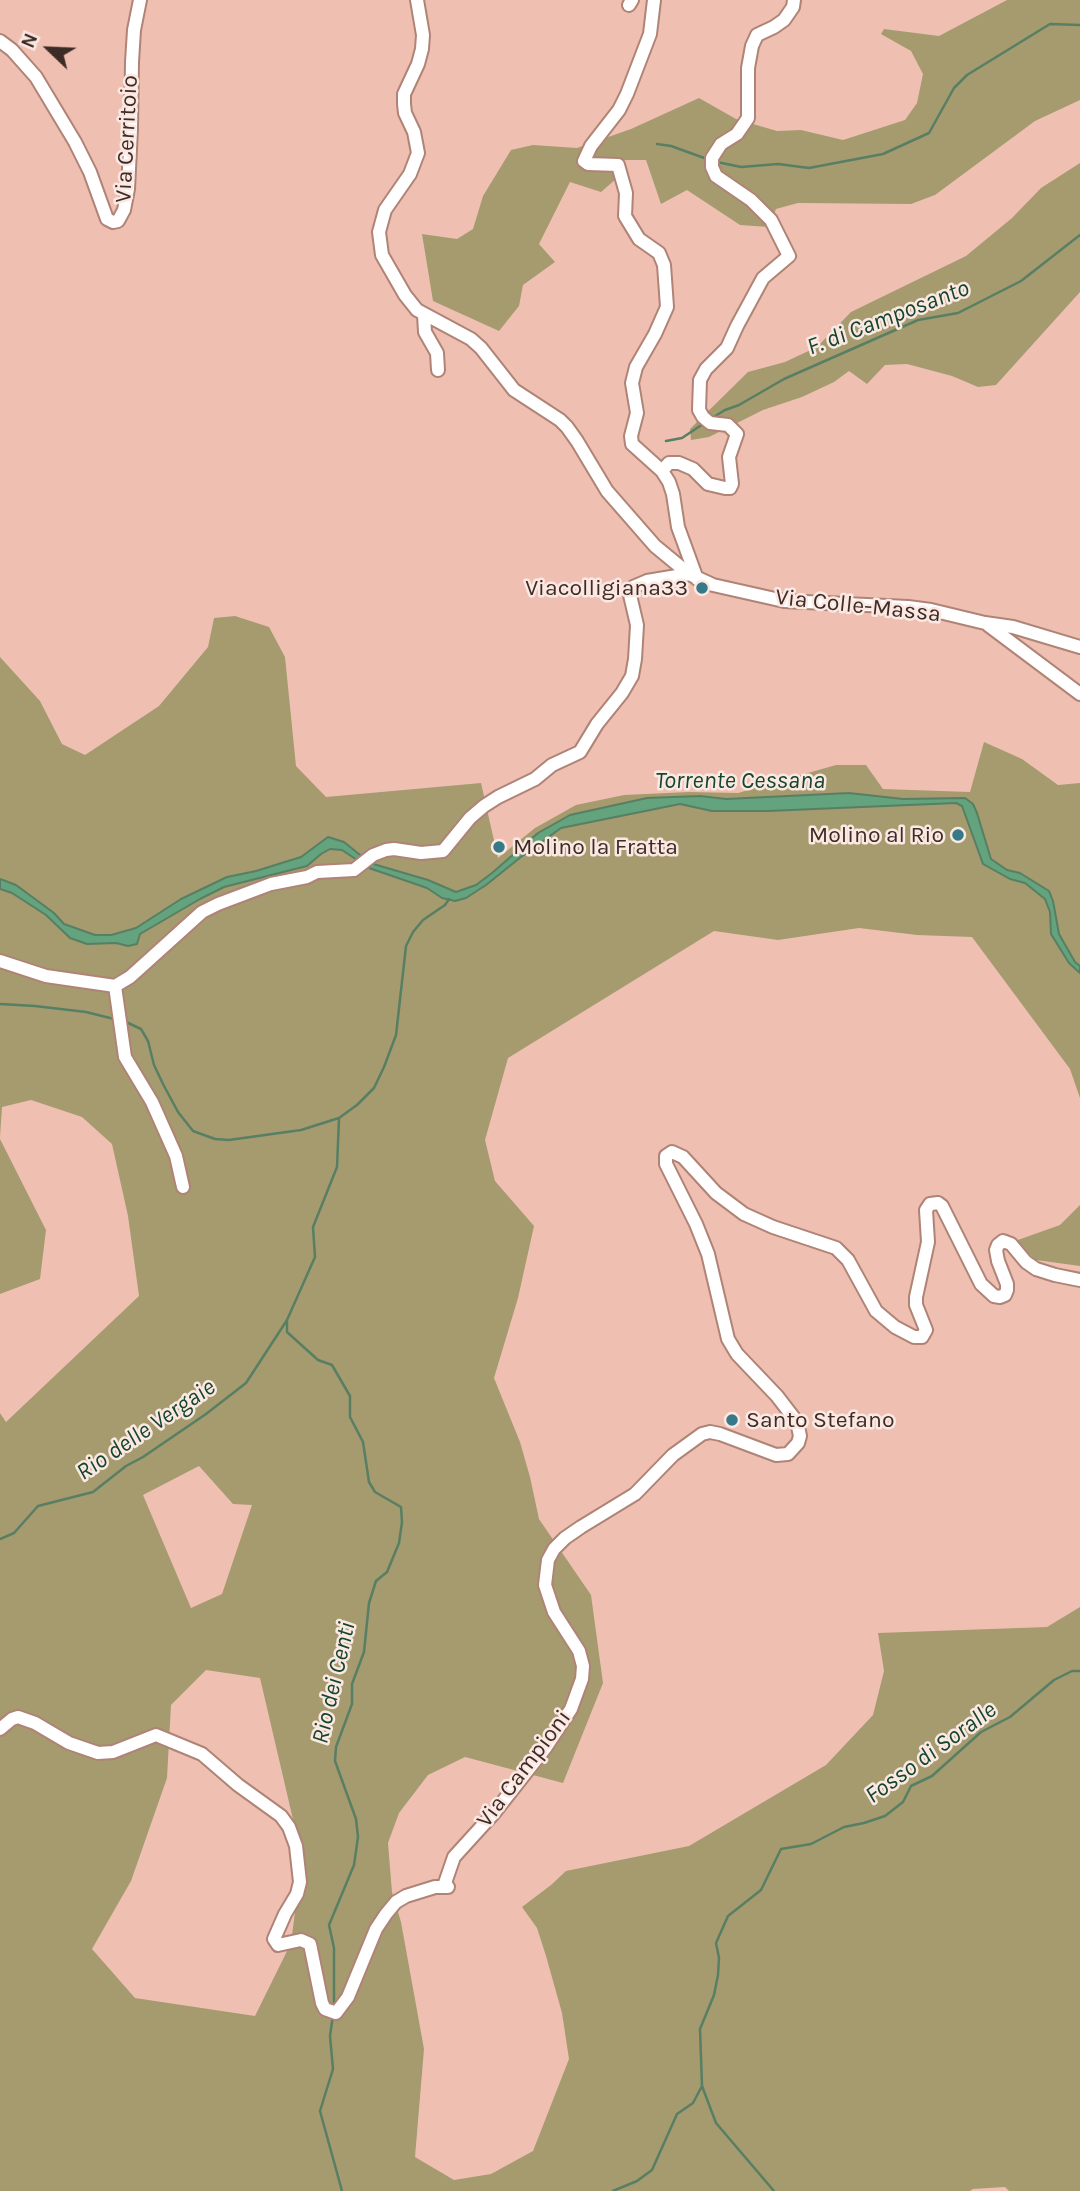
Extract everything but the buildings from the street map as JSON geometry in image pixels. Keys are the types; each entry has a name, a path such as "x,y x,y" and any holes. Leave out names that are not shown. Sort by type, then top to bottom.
{"street":[{"name":"Via Cerritoio","path":"0,41 12,50 36,77 75,142 107,219 118,221 124,210 128,190 134,30 140,0"},
{"name":"Via Colle-Massa","path":"417,0 423,35 422,49 404,94 404,113 414,132 418,153 411,174 385,211 379,232 379,244 388,267 405,295 424,315 471,339 514,390 559,420 573,435 612,498 655,546 693,576 713,585 783,601 931,610 1023,630 1080,646"},
{"path":"0,961 46,976 115,986 141,967 202,912 219,904 271,884 307,877 317,872 354,870 373,855 394,849 421,853 443,850 484,806 535,779 552,765 580,752 597,724 622,692 634,668 637,625 630,595 633,587 647,580 693,576 678,527 669,482 662,471 632,444 631,436 637,413 632,383 636,367 667,307 664,265 659,253 639,239 625,216 626,193 618,165 588,164 584,161 591,146 619,110 627,94 650,34 654,0"},
{"path":"662,471 669,463 679,463 693,469 708,484 725,488 730,488 732,484 729,457 737,434 728,425 710,423 703,417 699,410 700,380 706,369 727,348 763,278 789,256 771,220 751,200 716,176 712,158 721,144 737,134 748,118 748,68 757,35 784,20 793,7 794,0"},
{"path":"424,315 425,332 437,352 438,370"},
{"path":"985,623 1080,694"},
{"path":"115,986 125,1058 142,1085 176,1156 183,1187"},
{"name":"Via Campioni","path":"0,1729 12,1718 19,1717 69,1743 98,1753 113,1752 156,1735 202,1754 230,1779 281,1816 289,1827 296,1846 300,1882 297,1894 274,1935 275,1942 285,1945 301,1940 310,1944 323,2007 336,2013 348,1997 376,1929 386,1914 406,1896 435,1887 449,1887 445,1884 454,1857 494,1813 546,1747 571,1709 582,1679 583,1665 575,1643 554,1612 545,1586 548,1560 554,1549 581,1527 635,1494 673,1455 702,1434 720,1434 776,1455 788,1454 798,1443 800,1436 797,1422 777,1396 737,1354 728,1339 708,1254 666,1164 668,1154 677,1153 683,1157 716,1193 734,1208 773,1227 836,1248 848,1260 876,1311 895,1327 914,1337 922,1337 926,1331 916,1305 916,1297 928,1241 926,1210 930,1204 938,1203 942,1206 981,1284 994,1296 1000,1297 1007,1290 996,1250 1003,1241 1011,1244 1036,1269 1080,1280"}],"shaded area":[{"path":"1007,0 1080,0 1080,100 1035,121 935,195 911,204 798,203 776,209 769,227 740,225 687,190 661,204 646,160 622,160 624,172 601,192 570,182 539,244 555,262 523,285 519,306 499,331 433,301 422,234 457,239 473,229 483,196 511,150 533,145 577,148 631,129 699,98 736,119 777,131 801,130 843,140 905,120 917,103 923,74 911,51 881,34 884,29 939,36"},
{"path":"1080,163 1080,292 996,385 978,387 952,376 907,364 885,365 867,384 849,371 834,382 802,397 763,410 709,437 691,440 690,429 748,372 785,362 817,347 851,312 966,256 1012,218 1041,188"},
{"path":"235,616 269,627 285,657 296,766 326,797 481,783 498,858 535,828 576,805 624,795 738,793 836,765 866,765 883,789 970,792 984,742 1022,759 1058,785 1080,783 1080,1098 1070,1069 972,937 917,935 859,928 778,940 714,931 508,1058 485,1140 495,1181 534,1226 518,1298 494,1378 520,1442 539,1519 591,1595 603,1683 563,1783 465,1757 428,1775 399,1813 388,1843 392,1892 401,1922 424,2049 415,2157 454,2180 491,2174 533,2151 569,2059 562,2013 546,1956 537,1928 522,1907 566,1871 689,1846 826,1765 873,1715 884,1671 878,1633 1047,1627 1080,1607 1080,2191 1009,2191 1005,2187 970,2191 0,2191 0,1413 6,1422 139,1296 128,1216 112,1144 82,1117 31,1100 2,1107 0,1137 0,657 40,701 62,744 85,755 159,706 208,647 214,618","holes":["199,1466 233,1504 252,1505 222,1594 191,1608 143,1495","206,1670 260,1678 295,1828 299,1881 291,1943 255,2016 135,1998 92,1949 131,1881 167,1778 171,1705"]},
{"path":"849,793 903,799 965,798 973,804 991,859 1049,891 1059,934 1080,966 1080,973 1069,963 1051,934 1050,912 1045,899 1025,883 1010,879 983,864 962,806 956,803 768,811 712,811 680,804 561,828 486,885 466,898 455,901 442,898 427,888 369,868 342,850 330,849 307,866 224,887 140,934 137,944 128,946 116,943 87,944 70,938 46,915 12,893 0,889 0,879 16,885 54,913 64,924 95,935 111,935 136,928 181,899 227,877 301,857 328,837 344,842 370,863 428,880 456,892 476,885 538,833 570,815 647,798 700,796 726,799"},
{"path":"0,1139 46,1230 40,1279 0,1294"},
{"path":"1080,1205 1080,1266 1036,1260 1015,1241 1060,1225"}],"waterway":[{"path":"717,162 741,167 778,164 809,168 883,154 929,133 954,88 967,75 1050,24 1080,25"},
{"path":"657,144 671,146 707,159"},
{"name":"F. di Camposanto","path":"712,418 784,379 918,320 958,313 1021,281 1080,235"},
{"name":"F. di Camposanto","path":"666,441 682,438 703,424"},
{"path":"124,1021 141,1029 163,1084 178,1112 193,1131 215,1139 229,1140 301,1130 339,1118 374,1088 396,1035 406,946 423,920 445,905 449,899"},
{"path":"0,1004 86,1012 114,1019"},
{"name":"Rio dei Centi","path":"334,2008 334,1948 329,1925 354,1865 358,1837 356,1819 335,1761 336,1747 352,1704 352,1684 364,1652 369,1603 376,1581 387,1572 399,1543 402,1522 401,1507 375,1492 369,1482 363,1442 350,1417 350,1396 332,1365 318,1360 287,1332 287,1320 315,1257 313,1227 337,1167 339,1119"},
{"name":"Rio delle Vergaie","path":"0,1539 14,1533 38,1506 93,1492 126,1466 206,1414 246,1383 287,1320"},
{"name":"Fosso di Soralle","path":"613,2191 637,2181 652,2170 677,2114 693,2103 702,2086 700,2029 714,1995 718,1975 716,1943 728,1916 761,1890 781,1849 811,1844 844,1827 885,1816 903,1802 911,1786 932,1776 981,1732 1010,1717 1054,1680 1072,1671 1080,1671"},
{"name":"Rio dei Centi","path":"333,2015 330,2036 333,2069 320,2111 342,2191"},
{"path":"702,2086 716,2123 774,2191"}],"place":[{"name":"Viacolligiana33","path":"702,588"},
{"name":"Molino al Rio","path":"958,835"},
{"name":"Molino la Fratta","path":"499,847"},
{"name":"Santo Stefano","path":"732,1420"}],"water label":[{"name":"Torrente Cessana","path":"740,781"}]}
